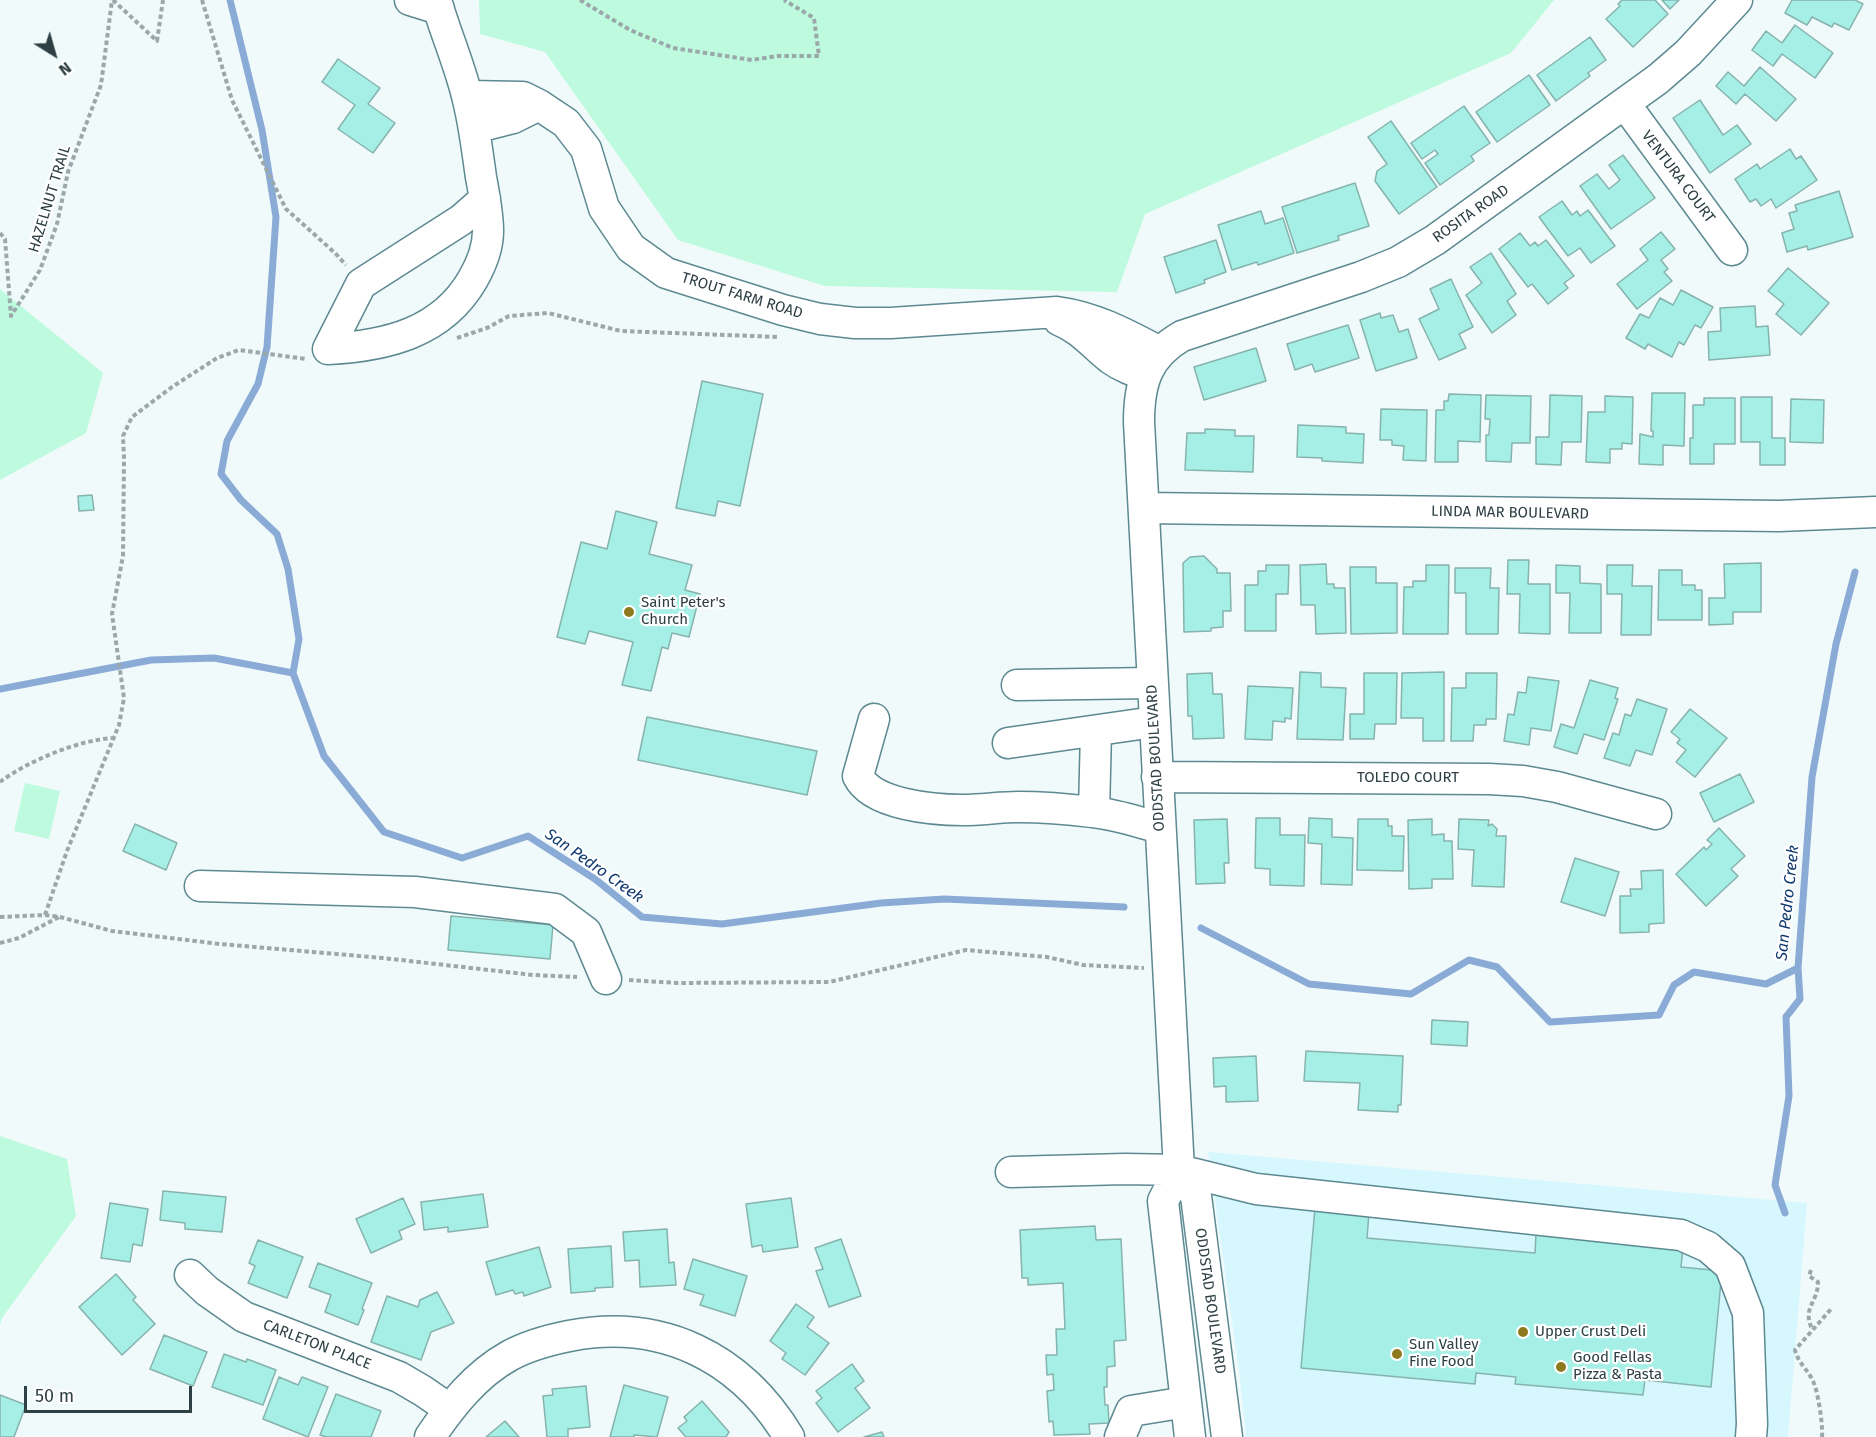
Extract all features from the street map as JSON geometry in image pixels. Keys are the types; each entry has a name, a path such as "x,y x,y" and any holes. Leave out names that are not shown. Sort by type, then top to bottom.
{"street":[{"path":"410,0 438,4 467,96 485,198 488,233 481,264 466,292 440,317 410,334 361,347 328,349 361,284 461,220 485,198"},
{"name":"ROSITA ROAD","path":"1153,363 1176,339 1195,330 1361,277 1398,261 1435,240 1624,104 1689,53 1737,0"},
{"name":"TROUT FARM ROAD","path":"467,96 523,97 566,123 586,149 604,208 631,248 666,273 820,319 855,323 891,323 1057,312 1078,315 1096,320 1153,363"},
{"name":"VENTURA COURT","path":"1624,104 1732,250"},
{"path":"474,128 513,118 539,105"},
{"name":"ODDSTAD BOULEVARD","path":"1153,363 1139,405 1179,1170 1196,1196 1227,1437"},
{"name":"LINDA MAR BOULEVARD","path":"1144,508 1779,516 1876,512"},
{"path":"1017,685 1152,683"},
{"path":"874,719 858,776 862,784 873,793 888,799 929,807 962,810 1019,807 1094,812 1160,828"},
{"path":"1008,743 1154,722"},
{"path":"1094,812 1096,730"},
{"name":"TOLEDO COURT","path":"1157,777 1523,781 1557,787 1656,813"},
{"path":"200,886 415,892 555,909 586,932 606,979"},
{"path":"1179,1170 1163,1201 1190,1437"},
{"path":"1011,1172 1179,1170 1256,1189 1681,1235 1708,1247 1730,1266 1748,1313 1752,1424 1750,1437"},
{"name":"CARLETON PLACE","path":"190,1275 207,1292 244,1317 399,1377 449,1409"},
{"path":"430,1437 449,1409 478,1379 509,1356 547,1340 590,1332 627,1332 664,1337 696,1349 728,1368 756,1393 789,1437"},
{"path":"1120,1437 1131,1411 1185,1389 1221,1380"}],"path":[{"name":"HAZELNUT TRAIL","path":"112,0 157,41 163,0"},
{"name":"HAZELNUT TRAIL","path":"0,233 5,239 11,315 40,270 57,224 68,172 101,85 112,0"},
{"path":"202,0 232,100 286,209 335,252 361,284"},
{"path":"580,0 630,30 673,48 752,60 777,56 819,56 814,18 784,0"},
{"path":"447,341 487,328 509,316 548,313 621,331 787,336"},
{"path":"0,917 45,915 67,851 119,726 124,698 112,614 123,556 123,436 132,417 172,387 217,358 239,350 316,359"},
{"path":"0,782 12,773 69,748 100,739 113,738"},
{"path":"0,942 20,938 60,917"},
{"path":"1811,1270 1809,1276 1818,1282 1818,1289 1808,1312 1812,1329"},
{"path":"1822,1437 1823,1425 1813,1380 1802,1367 1795,1350 1832,1308"}],"shaded area":[{"path":"1208,1152 1807,1203 1788,1437 1246,1437 1240,1378"}],"green space":[{"path":"479,0 1554,0 1511,53 1145,214 1117,292 825,286 678,240 545,52 480,34"},
{"path":"0,289 103,373 86,433 0,480"},
{"path":"25,783 60,791 49,839 14,831"},
{"path":"0,1136 67,1159 76,1216 2,1318 0,1325"}],"building":[{"path":"1622,0 1655,0 1668,14 1633,47 1606,19 1620,6 1618,4"},
{"path":"1662,0 1679,0 1670,9"},
{"path":"1792,0 1855,0 1863,4 1849,30 1834,23 1832,27 1812,17 1807,25 1785,13"},
{"path":"1795,25 1833,53 1815,78 1782,54 1773,66 1752,50 1766,31 1782,43"},
{"path":"1590,37 1606,60 1588,73 1590,76 1556,101 1537,75"},
{"path":"338,59 380,88 368,104 395,123 373,153 338,129 355,105 322,82"},
{"path":"1760,67 1796,99 1776,121 1745,94 1736,104 1716,86 1728,72 1744,86"},
{"path":"1529,75 1550,105 1497,142 1476,112"},
{"path":"1700,100 1723,135 1737,125 1751,144 1710,173 1673,118"},
{"path":"1464,106 1490,143 1471,156 1474,161 1440,185 1425,163 1438,154 1435,150 1422,159 1411,143"},
{"path":"1391,121 1437,187 1399,214 1375,181 1377,171 1387,164 1368,137"},
{"path":"1790,149 1796,159 1801,156 1817,180 1776,208 1771,199 1761,206 1756,199 1750,202 1735,179 1757,164 1760,169"},
{"path":"1623,155 1655,198 1611,229 1580,186 1597,174 1609,189 1620,180 1609,165"},
{"path":"1355,183 1369,226 1338,236 1339,240 1297,253 1282,207"},
{"path":"1839,191 1853,237 1808,250 1807,246 1787,252 1782,233 1794,229 1789,213 1797,211 1795,205"},
{"path":"1562,201 1572,215 1577,211 1580,216 1588,210 1615,246 1591,263 1580,248 1568,256 1539,217"},
{"path":"1261,211 1265,224 1283,218 1294,253 1258,265 1257,262 1232,270 1218,225"},
{"path":"1661,232 1675,249 1661,260 1668,269 1664,272 1672,281 1637,309 1617,284 1648,260 1640,249"},
{"path":"1520,233 1530,246 1535,242 1538,246 1546,240 1574,276 1564,283 1568,288 1548,304 1532,284 1528,287 1499,249"},
{"path":"1216,240 1226,272 1204,280 1205,283 1176,293 1164,257"},
{"path":"1491,253 1516,294 1507,301 1516,315 1492,333 1466,295 1482,283 1470,267"},
{"path":"1788,268 1829,303 1801,335 1776,314 1784,304 1768,291"},
{"path":"1451,279 1473,327 1459,334 1466,348 1439,360 1419,319 1439,309 1430,289"},
{"path":"1681,290 1713,307 1701,328 1695,325 1684,345 1679,342 1672,357 1648,344 1645,349 1626,338 1640,314 1649,318 1660,298 1673,305"},
{"path":"1755,306 1756,327 1768,326 1770,355 1709,360 1708,332 1721,331 1720,308"},
{"path":"1380,313 1381,318 1393,315 1399,332 1408,329 1417,358 1376,371 1360,320"},
{"path":"1348,325 1359,358 1315,372 1312,364 1295,370 1287,344"},
{"path":"1256,348 1266,381 1204,400 1194,367"},
{"path":"702,381 763,394 740,506 718,501 715,516 676,508"},
{"path":"1652,393 1685,393 1684,446 1663,445 1663,465 1639,464 1640,434 1653,437 1653,431 1651,431"},
{"path":"1449,394 1481,395 1480,442 1458,441 1458,462 1435,462 1436,410 1444,410 1444,401 1448,401"},
{"path":"1486,395 1531,396 1530,443 1512,443 1511,462 1486,461 1486,435 1489,435 1490,419 1485,419"},
{"path":"1550,395 1582,396 1581,442 1562,442 1561,465 1536,464 1536,437 1549,437"},
{"path":"1605,396 1633,397 1632,444 1622,443 1622,449 1610,449 1610,463 1586,462 1588,412 1605,412"},
{"path":"1741,397 1772,397 1772,438 1785,438 1785,465 1760,465 1760,442 1741,442"},
{"path":"1704,398 1735,398 1735,444 1714,444 1714,464 1690,464 1693,405 1704,405"},
{"path":"1791,399 1824,400 1823,443 1790,442"},
{"path":"1381,409 1427,410 1426,461 1403,460 1404,446 1392,445 1392,440 1380,440"},
{"path":"1298,425 1346,427 1346,433 1364,434 1363,463 1297,457"},
{"path":"1205,429 1235,430 1235,436 1254,436 1253,472 1185,470 1187,433 1205,433"},
{"path":"92,495 94,510 79,511 78,496"},
{"name":"Saint Peter's Church","path":"616,511 657,522 649,554 692,565 685,590 700,594 689,637 672,633 668,649 662,647 651,691 622,685 633,642 589,631 585,644 557,637 581,542 607,549"},
{"path":"1204,556 1217,569 1217,573 1230,573 1231,611 1223,611 1223,627 1211,628 1211,631 1184,632 1183,563 1190,557"},
{"path":"1508,560 1529,560 1528,584 1550,584 1550,634 1519,633 1520,594 1507,594"},
{"path":"1761,563 1761,612 1733,612 1733,624 1709,625 1709,598 1725,598 1724,564"},
{"path":"1326,564 1327,584 1334,584 1334,588 1345,588 1346,633 1316,634 1315,605 1301,605 1300,565"},
{"path":"1266,565 1289,565 1288,594 1276,594 1276,631 1245,631 1245,585 1258,585 1258,571 1266,571"},
{"path":"1426,565 1449,565 1448,634 1403,634 1404,587 1413,587 1413,581 1426,581"},
{"path":"1556,565 1580,566 1580,583 1601,584 1601,633 1569,633 1570,593 1556,593"},
{"path":"1607,565 1633,565 1632,586 1652,586 1651,635 1621,635 1622,594 1607,594"},
{"path":"1350,567 1376,567 1376,583 1397,583 1397,633 1351,634"},
{"path":"1455,568 1491,568 1490,588 1499,588 1498,634 1466,634 1466,593 1455,593"},
{"path":"1659,570 1682,570 1682,585 1695,585 1695,590 1702,590 1702,620 1658,620"},
{"path":"1300,672 1321,673 1321,687 1346,688 1343,740 1297,739"},
{"path":"1444,672 1444,741 1423,741 1423,718 1401,718 1402,673"},
{"path":"1212,673 1213,694 1222,694 1224,738 1193,739 1192,716 1188,716 1187,674"},
{"path":"1364,673 1397,673 1396,724 1375,724 1374,739 1350,739 1350,714 1364,714"},
{"path":"1466,673 1497,673 1496,719 1486,719 1486,725 1474,725 1473,741 1451,741 1452,688 1466,688"},
{"path":"1528,677 1559,681 1551,731 1531,728 1529,745 1504,741 1508,714 1514,715 1518,692 1526,693"},
{"path":"1590,680 1618,688 1615,698 1618,699 1604,740 1584,734 1577,754 1554,747 1561,724 1574,728"},
{"path":"1248,686 1293,688 1291,719 1285,718 1285,722 1273,721 1272,740 1245,739"},
{"path":"1637,699 1667,709 1652,755 1636,750 1630,766 1604,758 1613,733 1619,735 1625,714 1631,716"},
{"path":"1690,709 1727,738 1695,777 1676,762 1686,750 1677,743 1680,739 1671,732"},
{"path":"647,717 817,751 807,795 638,760"},
{"path":"1740,774 1754,802 1714,822 1700,793"},
{"path":"1256,818 1280,818 1280,835 1305,835 1304,886 1270,885 1270,869 1255,868"},
{"path":"1309,818 1332,819 1332,837 1353,838 1352,885 1321,884 1322,844 1308,843"},
{"path":"1227,819 1229,863 1224,863 1225,883 1196,884 1194,820"},
{"path":"1358,819 1388,819 1388,826 1392,826 1392,836 1404,836 1403,871 1357,870"},
{"path":"1432,819 1432,835 1444,834 1444,841 1452,841 1453,879 1432,879 1432,888 1409,889 1408,820"},
{"path":"1459,819 1489,820 1488,826 1492,824 1497,829 1496,836 1506,836 1504,887 1472,886 1474,850 1458,849"},
{"path":"135,824 177,843 166,870 123,851"},
{"path":"1719,828 1745,856 1731,869 1738,876 1706,906 1676,874 1704,847 1706,850 1712,844 1707,840"},
{"path":"1575,858 1619,872 1605,916 1561,902"},
{"path":"1663,870 1664,923 1649,924 1649,932 1620,933 1620,896 1631,896 1630,889 1642,889 1641,871"},
{"path":"451,916 553,925 550,959 448,950"},
{"path":"1432,1020 1468,1022 1467,1046 1431,1044"},
{"path":"1306,1051 1403,1056 1401,1105 1398,1105 1398,1112 1358,1110 1360,1083 1304,1081"},
{"path":"1256,1056 1258,1101 1226,1102 1226,1086 1214,1087 1213,1058"},
{"path":"163,1191 226,1197 222,1232 185,1229 185,1223 160,1220"},
{"path":"483,1194 488,1227 448,1232 448,1227 424,1230 421,1202"},
{"path":"403,1198 415,1224 399,1231 402,1239 371,1253 356,1219"},
{"path":"791,1198 798,1247 763,1252 762,1245 752,1247 746,1204"},
{"path":"110,1203 148,1209 142,1246 133,1244 130,1262 101,1258"},
{"path":"1315,1208 1369,1213 1367,1238 1535,1253 1536,1233 1683,1247 1681,1267 1722,1271 1711,1387 1645,1380 1643,1395 1515,1384 1516,1377 1476,1373 1475,1384 1301,1368"},
{"path":"1095,1226 1096,1240 1121,1239 1126,1340 1114,1341 1115,1366 1107,1367 1107,1387 1104,1387 1109,1423 1089,1424 1090,1434 1054,1435 1053,1421 1049,1422 1047,1391 1054,1390 1053,1374 1047,1375 1046,1355 1057,1355 1056,1329 1065,1329 1063,1283 1028,1285 1028,1278 1022,1278 1020,1230"},
{"path":"667,1229 669,1263 674,1262 676,1285 640,1287 639,1260 625,1261 623,1232"},
{"path":"841,1239 861,1296 829,1307 816,1271 823,1269 815,1248"},
{"path":"258,1240 303,1257 287,1298 248,1283 255,1266 249,1263"},
{"path":"611,1246 613,1287 571,1293 568,1249"},
{"path":"539,1247 551,1287 524,1296 523,1292 515,1294 513,1290 496,1295 486,1262"},
{"path":"693,1259 747,1276 735,1316 700,1305 704,1295 684,1289"},
{"path":"318,1263 372,1283 358,1325 325,1312 331,1295 309,1287"},
{"path":"116,1274 136,1297 133,1300 155,1324 122,1355 79,1307"},
{"path":"437,1292 454,1323 431,1332 421,1360 371,1342 387,1296 418,1307 420,1300"},
{"path":"796,1304 814,1317 807,1327 829,1343 805,1375 782,1359 786,1353 770,1341"},
{"path":"164,1335 207,1352 193,1386 150,1369"},
{"path":"224,1354 246,1362 247,1359 276,1370 263,1405 212,1387"},
{"path":"852,1364 864,1381 855,1388 870,1408 838,1432 816,1403 822,1398 816,1391"},
{"path":"279,1377 298,1385 302,1377 328,1387 308,1437 263,1419"},
{"path":"624,1385 668,1397 657,1437 634,1435 634,1437 610,1437"},
{"path":"586,1386 590,1427 568,1429 568,1437 547,1437 543,1396 553,1395 552,1389"},
{"path":"336,1394 381,1411 371,1437 320,1435"},
{"path":"0,1395 26,1405 14,1437 0,1437"},
{"path":"702,1401 729,1432 726,1437 686,1437 678,1428 687,1421 684,1417"},
{"path":"505,1421 519,1437 486,1437"},
{"path":"882,1432 884,1437 864,1437"}],"waterway":[{"path":"230,0 262,130 276,217 267,347 258,384 227,441 221,474 241,500 277,534 288,569 299,639 293,673"},
{"name":"San Pedro Creek","path":"1201,928 1309,984 1411,994 1469,960 1497,967 1550,1022 1659,1015 1674,985 1694,972 1766,984 1798,968 1812,777 1836,644 1855,572"},
{"path":"0,689 151,660 214,658 293,673"},
{"name":"San Pedro Creek","path":"293,673 324,756 384,832 462,858 528,836 595,879 642,917 722,924 881,903 944,899 1124,907"},
{"path":"1785,1213 1775,1185 1789,1096 1786,1017 1800,999 1798,968"}],"place":[{"name":"Saint Peter's Church","path":"629,612"},
{"name":"Upper Crust Deli","path":"1523,1332"},
{"name":"Sun Valley Fine Food","path":"1397,1354"},
{"name":"Good Fellas Pizza & Pasta","path":"1561,1367"}]}
